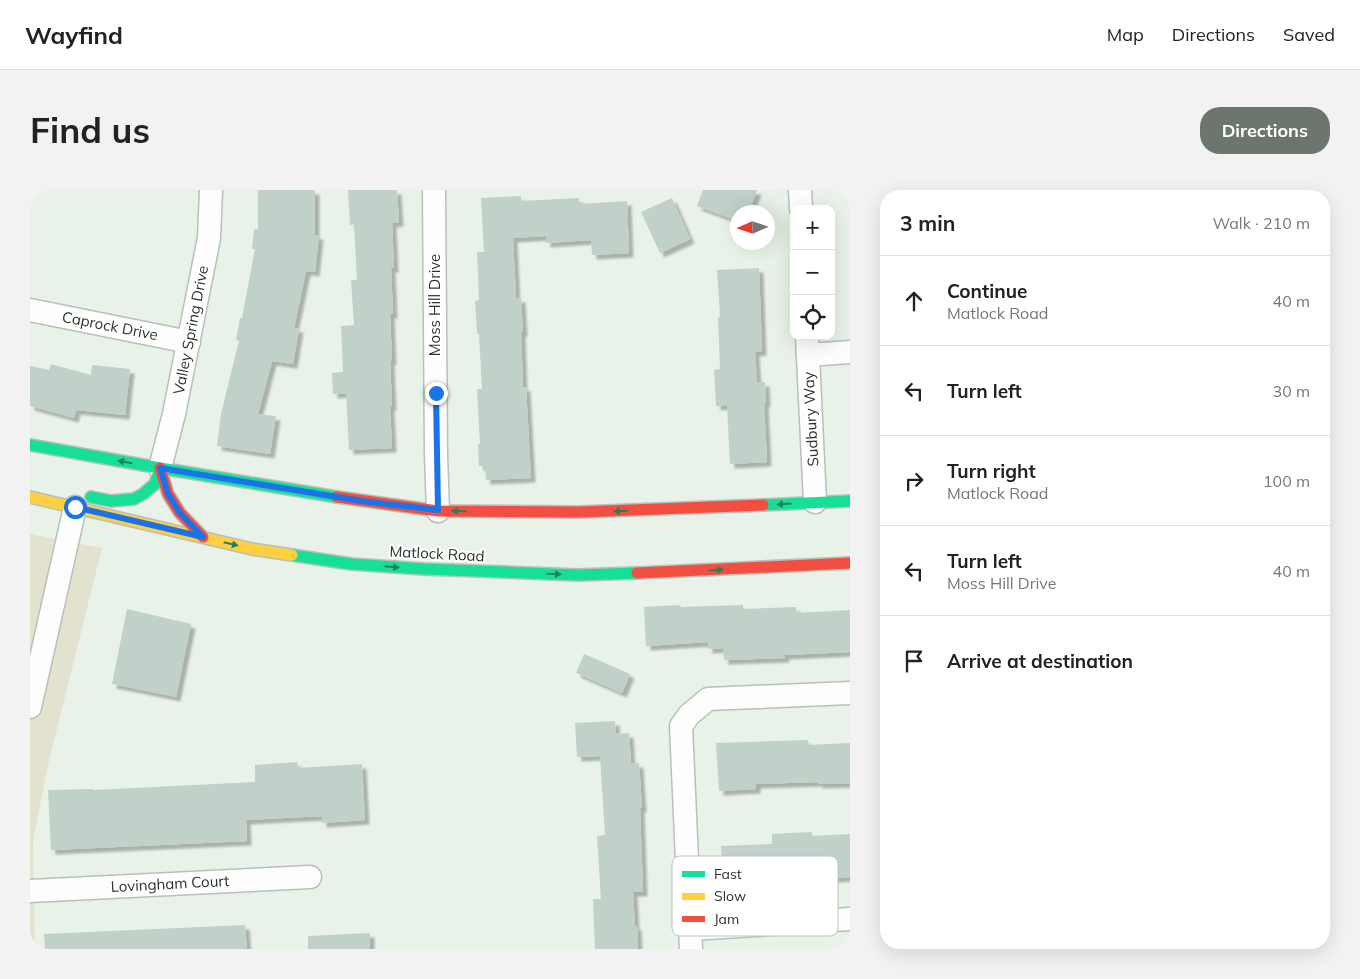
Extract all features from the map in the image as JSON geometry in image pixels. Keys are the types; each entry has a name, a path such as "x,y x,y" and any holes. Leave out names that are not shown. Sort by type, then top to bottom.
{"main road":[{"path":"30,445 362,501 438,510 579,512 850,501"},
{"path":"79,501 134,499 155,484 160,468"},
{"path":"160,468 168,494 176,507 203,537"},
{"name":"Matlock Road","path":"30,497 79,501 203,537 252,548 333,561 423,570 578,575 850,563"}],"street":[{"name":"Valley Spring Drive","path":"160,468 174,414 209,238 210,190"},
{"name":"Moss Hill Drive","path":"434,190 438,510"},
{"path":"800,190 801,205"},
{"name":"Caprock Drive","path":"30,310 189,342"},
{"path":"808,346 850,352"},
{"name":"Sudbury Way","path":"808,346 815,502"},
{"path":"30,707 79,501"},
{"path":"687,856 681,726 689,715 708,700 850,693"},
{"name":"Lovingham Court","path":"30,891 310,877"},
{"path":"691,939 715,936"}],"green space":[{"path":"30,534 102,548 47,769 33,841 35,949 30,949"}],"building":[{"path":"258,190 315,190 315,235 319,235 315,272 306,271 294,328 299,328 293,364 272,361 258,414 276,416 270,454 217,446 221,414 239,341 236,340 255,249 252,249 254,229 258,229"},
{"path":"348,190 397,190 399,222 392,223 394,268 391,268 393,314 390,314 392,448 349,450 346,393 333,394 332,373 343,372 341,326 354,325 351,280 357,280 354,224 350,225"},
{"path":"703,190 757,190 752,205 730,205 730,218 697,206"},
{"path":"521,196 521,201 579,198 579,204 627,201 629,253 592,255 591,240 546,243 546,236 513,238 516,298 521,298 523,387 526,387 531,478 486,480 485,466 479,466 478,444 480,444 477,389 482,389 475,301 479,300 477,252 484,252 481,198"},
{"path":"672,198 690,239 660,253 641,212"},
{"path":"759,268 762,351 755,352 757,382 765,382 766,403 764,403 767,462 730,464 727,405 716,406 714,370 720,369 718,317 720,317 717,270"},
{"path":"51,364 91,375 92,365 130,369 125,415 76,410 74,418 30,406 30,366 49,370"},
{"path":"680,605 681,607 743,605 743,609 796,607 796,613 850,610 850,652 784,655 785,658 724,660 723,648 708,649 708,642 646,646 644,607"},
{"path":"127,609 191,624 176,697 112,684"},
{"path":"584,654 630,674 622,693 576,673"},
{"path":"615,721 616,734 629,733 631,763 639,763 642,808 640,808 643,892 633,892 638,949 595,949 593,899 601,899 597,836 605,835 600,756 577,757 575,723"},
{"path":"808,740 809,745 850,743 850,783 756,784 756,789 719,791 716,743"},
{"path":"297,762 298,768 362,764 365,820 322,823 322,816 246,820 247,841 51,850 48,790 93,790 255,782 255,765"},
{"path":"812,832 812,836 850,834 850,877 838,878 838,856 722,856 721,846 772,844 772,834"},
{"path":"245,925 247,949 45,949 44,934"},
{"path":"370,933 370,949 308,949 308,936"}],"traffic: fast":[{"path":"30,445 337,497"},
{"path":"91,497 111,501 134,499 155,484 160,468"},
{"path":"763,505 850,501"},
{"path":"292,555 351,564 423,569 578,575 637,573"}],"traffic: slow":[{"path":"30,497 252,549 292,555"}],"traffic: jam":[{"path":"160,468 168,494 180,513 203,537"},
{"path":"337,497 438,511 579,512 763,505"},
{"path":"637,573 850,563"}],"route":[{"path":"75,507 203,537 180,513 168,494 160,468 362,501 438,510 436,393"}]}
